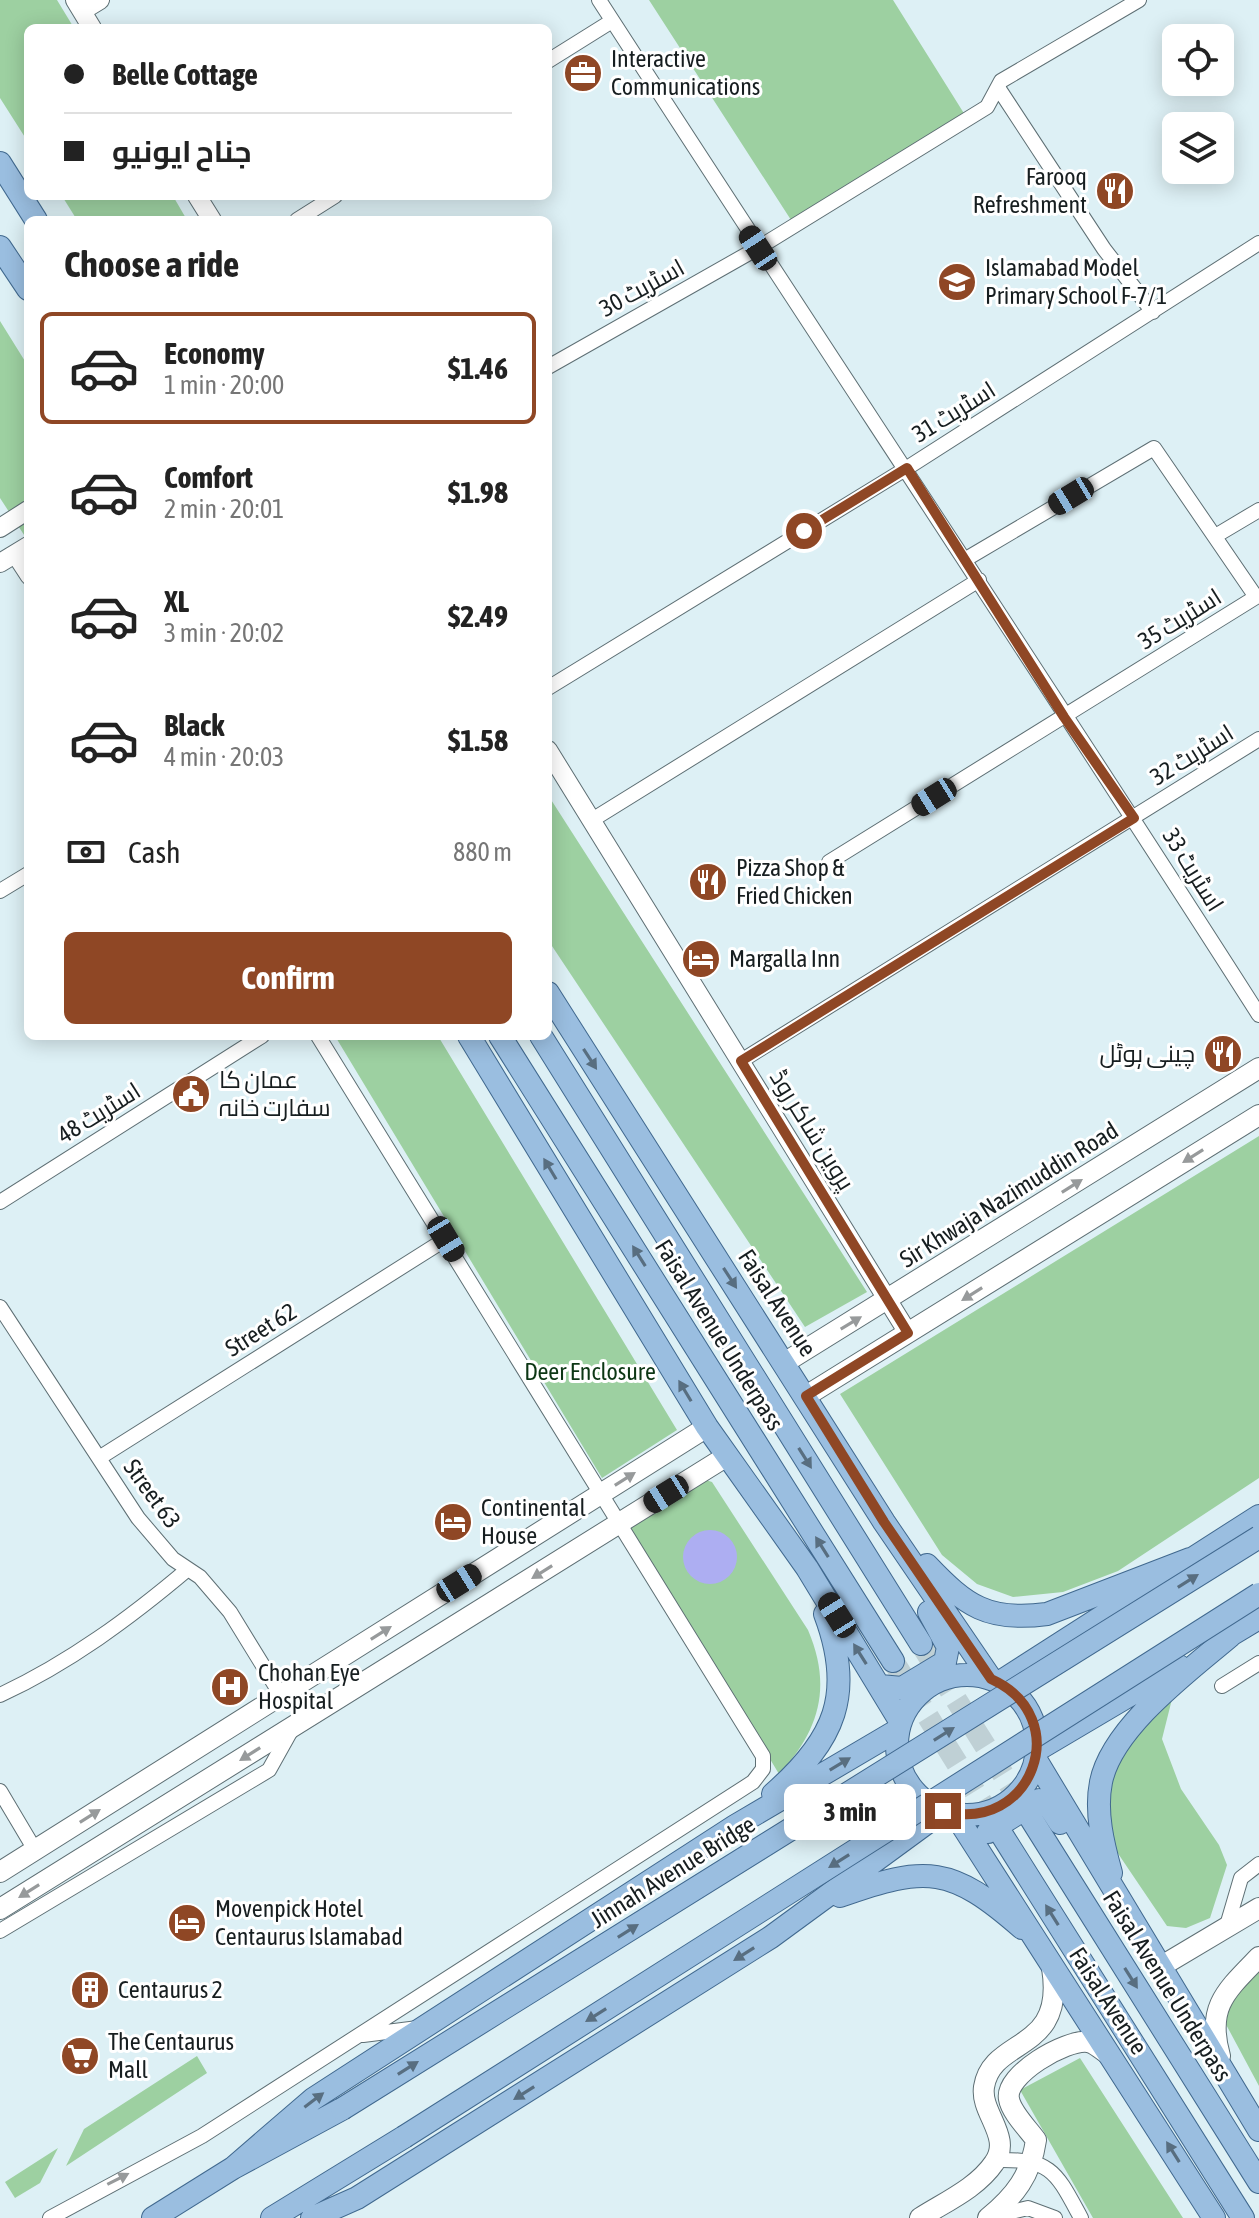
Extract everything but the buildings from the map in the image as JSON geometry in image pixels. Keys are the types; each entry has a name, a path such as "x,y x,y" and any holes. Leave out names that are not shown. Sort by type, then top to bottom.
{"main road":[{"path":"0,163 33,216"},
{"path":"0,247 24,283"},
{"name":"Faisal Avenue","path":"552,999 884,1522 995,1680"},
{"path":"471,1040 707,1427 807,1568 880,1686 899,1726"},
{"name":"Faisal Avenue Underpass","path":"503,1040 893,1661"},
{"name":"Faisal Avenue Underpass","path":"544,1040 921,1644"},
{"name":"Sir Khwaja Nazimuddin Road","path":"784,1363 1259,1068"},
{"path":"806,1396 1259,1115"},
{"path":"0,1872 707,1427"},
{"path":"0,1908 727,1456"},
{"path":"995,1680 1259,1516"},
{"path":"561,1519 583,1547"},
{"path":"884,1522 950,1589 976,1609 1010,1617 1047,1614 1190,1559"},
{"path":"880,1686 902,1688 914,1682 945,1662 948,1647 910,1580 884,1522"},
{"name":"Jinnah Avenue Bridge","path":"233,2168 342,2109 1259,1537"},
{"path":"735,1826 808,1760 834,1717 838,1662 833,1636 807,1568"},
{"path":"272,2218 1259,1594"},
{"path":"1037,1755 1259,1618"},
{"path":"1120,1902 1105,1850 1099,1809 1108,1762 1125,1736 1166,1691 1230,1636"},
{"path":"970,1674 995,1680 1016,1694 1029,1710 1036,1729 1037,1755 1028,1779 1015,1796 997,1808 977,1814 949,1813 926,1802 906,1779 897,1751 899,1726 911,1701 927,1686 948,1677 970,1674"},
{"path":"153,2218 233,2168 313,2099 735,1826 899,1726"},
{"path":"1037,1755 1106,1880 1259,2130"},
{"path":"1021,1912 1017,1895 985,1837 1039,1800 1047,1803 1087,1864 1106,1880"},
{"path":"771,1937 949,1813"},
{"name":"Faisal Avenue","path":"949,1813 1021,1912 1214,2218"},
{"name":"Faisal Avenue Underpass","path":"1030,1817 1259,2182"},
{"path":"1002,1835 1243,2218"},
{"path":"312,2218 357,2198 838,1896 880,1882 930,1874 954,1879 974,1890 1046,1952 1057,1995 1052,2013 1028,2041 994,2065 984,2085 984,2098 999,2133 997,2160 981,2179 920,2218"},
{"path":"1160,1967 1259,1908"},
{"path":"1225,2076 1213,2031 1219,2003 1259,1957"},
{"path":"1028,2041 1043,2059"},
{"path":"989,2217 1020,2189 1033,2160 1036,2140 1009,2101 1009,2088 1026,2069 1067,2043 1090,2042 1115,2060"}],"street":[{"path":"89,24 78,6 100,0"},
{"name":"اسٹریٹ 33","path":"599,0 758,248 907,468 1064,717 1134,818 1259,1015"},
{"name":"اسٹریٹ 30","path":"552,365 758,248 987,107 1001,81 1139,0"},
{"path":"552,58 612,21"},
{"path":"999,89 1104,249 1153,312"},
{"path":"303,216 329,200"},
{"name":"اسٹریٹ 31","path":"552,686 907,468 1259,243"},
{"name":"اسٹریٹ 35","path":"966,559 1154,448 1217,535 1256,597 1064,717"},
{"path":"1217,535 1259,510"},
{"path":"0,527 24,512"},
{"path":"592,820 979,580"},
{"path":"829,862 1064,717"},
{"name":"اسٹریٹ 32","path":"741,1061 1259,739"},
{"name":"پروین شاکر روڈ","path":"552,756 908,1333"},
{"path":"0,891 24,876"},
{"name":"اسٹریٹ 48","path":"0,1202 256,1040"},
{"path":"50,2218 202,2136 760,1776 763,1756 321,1040"},
{"name":"Street 62","path":"99,1458 446,1239"},
{"name":"Street 63","path":"0,1307 138,1518 173,1559 200,1577 230,1612 281,1695"},
{"path":"0,1695 33,1680 93,1642 133,1615 188,1569"},
{"path":"1222,1686 1259,1663"},
{"path":"0,1931 269,1770 294,1727"},
{"path":"0,1791 35,1850"},
{"path":"1226,1929 1241,1878 1259,1864"},
{"path":"359,2035 429,2026"},
{"path":"997,2160 1033,2160 1052,2173 1081,2218"},
{"path":"989,2217 1028,2208 1055,2218"}],"green space":[{"path":"0,0 57,0 72,24 24,24 24,136 0,98"},
{"path":"649,0 893,0 965,115 791,220"},
{"path":"64,200 175,200 185,216 74,216"},
{"path":"0,321 24,360 24,535 0,498"},
{"path":"552,801 867,1292 805,1327 552,946"},
{"name":"Deer Enclosure","path":"337,1040 440,1040 677,1430 602,1478"},
{"path":"1259,1136 1259,1478 1118,1571 1063,1592 1013,1597 977,1584 942,1555 840,1394"},
{"path":"706,1480 712,1482 808,1630 815,1650 820,1689 813,1724 779,1774 627,1522"},
{"path":"1172,1699 1162,1739 1181,1789 1219,1845 1227,1865 1210,1918 1186,1928 1167,1926 1117,1852 1104,1791 1129,1734"},
{"path":"1259,1966 1259,2086 1222,2017"},
{"path":"197,2056 207,2073 66,2166 84,2129"},
{"path":"1080,2058 1183,2218 1093,2218 1020,2090"},
{"path":"58,2148 40,2183 15,2198 5,2182"}],"water":[{"path":"710,1530 729,1538 737,1557 729,1576 710,1584 691,1576 683,1557 691,1538"}],"tunnel":[{"path":"921,1644 1030,1817"},
{"path":"893,1661 1002,1835"}],"place":[{"name":"Interactive Communications","path":"583,73"},
{"name":"Farooq Refreshment","path":"1115,191"},
{"name":"Islamabad Model Primary School F-7/1","path":"957,282"},
{"name":"Pizza Shop & Fried Chicken","path":"708,882"},
{"name":"Margalla Inn","path":"701,959"},
{"name":"چینی ہوٹل","path":"1223,1054"},
{"name":"عمان کا سفارت خانہ","path":"191,1094"},
{"name":"Continental House","path":"453,1522"},
{"name":"Chohan Eye Hospital","path":"230,1687"},
{"name":"Movenpick Hotel Centaurus Islamabad","path":"187,1923"},
{"name":"Centaurus 2","path":"90,1990"},
{"name":"The Centaurus Mall","path":"80,2056"}],"route":[{"path":"804,531 907,468 1064,717 1134,818 741,1061 908,1333 806,1396 884,1522 991,1679 1016,1694 1029,1710 1036,1729 1036,1760 1028,1779 1015,1796 997,1808 977,1814 943,1811"}]}
